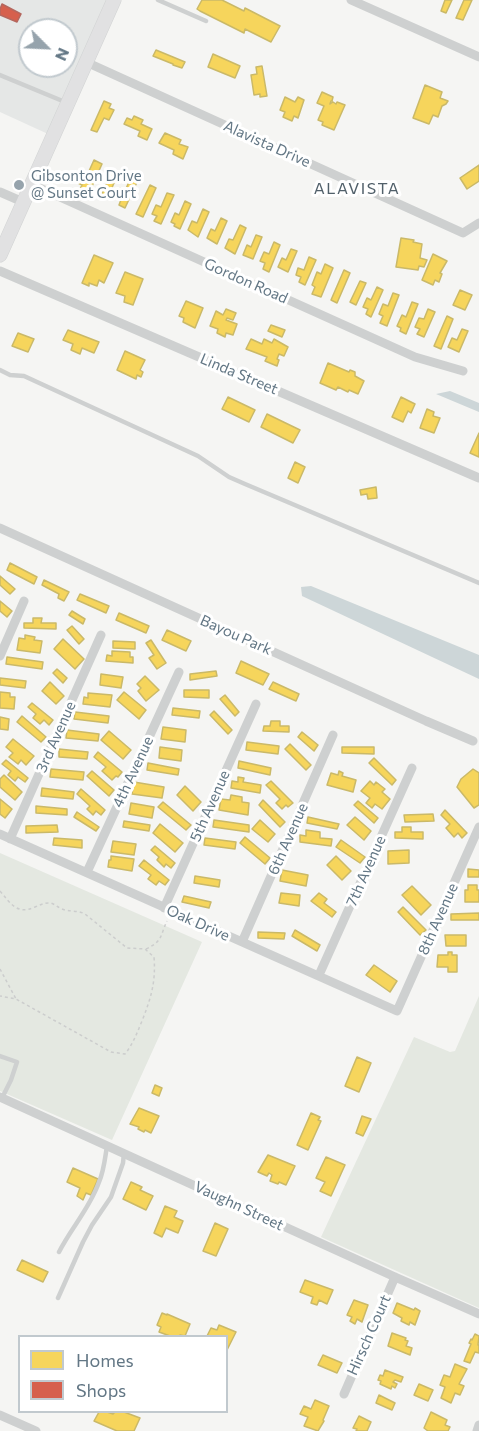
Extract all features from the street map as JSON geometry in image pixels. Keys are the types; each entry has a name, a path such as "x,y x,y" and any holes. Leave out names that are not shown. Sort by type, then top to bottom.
{"main road":[{"path":"0,255 114,0"}],"street":[{"path":"351,0 479,57"},
{"name":"Alavista Drive","path":"86,62 463,233 479,223"},
{"name":"Gordon Road","path":"31,184 415,357 463,371"},
{"path":"0,192 23,202"},
{"name":"Linda Street","path":"0,271 479,478"},
{"name":"Bayou Park","path":"0,528 473,741"},
{"path":"0,656 24,601"},
{"name":"3rd Avenue","path":"10,838 101,634"},
{"name":"4th Avenue","path":"87,872 178,672"},
{"name":"5th Avenue","path":"168,909 256,704"},
{"name":"6th Avenue","path":"242,942 333,735"},
{"name":"7th Avenue","path":"320,975 412,768"},
{"name":"8th Avenue","path":"397,1011 479,827"},
{"name":"Oak Drive","path":"0,834 397,1011"},
{"name":"Vaughn Street","path":"1,1097 479,1314"},
{"name":"Hirsch Court","path":"344,1394 395,1277"},
{"path":"0,1415 36,1431"},
{"path":"477,1431 479,1425"}],"lane":[{"path":"158,0 206,21"},
{"path":"0,75 68,103"},
{"path":"0,370 10,375 24,376 198,456 229,477 479,583"},
{"path":"0,1056 17,1062 11,1080 1,1097"},
{"path":"59,1252 96,1191 107,1146"},
{"path":"58,1298 83,1242 111,1197 124,1154"}],"path":[{"path":"0,891 19,910 27,911 52,903 64,910 85,914 127,948 146,949 156,944 162,937 168,909"},
{"path":"0,996 16,999 111,1052 125,1054 133,1044 153,993 154,957 146,949"},
{"path":"0,969 16,999"}],"shaded area":[{"path":"0,0 107,0 78,66 78,18 18,18 18,78 73,78 48,134 0,112"},
{"path":"450,391 479,403 479,412 436,394"},
{"path":"311,586 479,655 479,679 302,596 301,587"},
{"path":"0,853 202,942 112,1140 0,1091"},
{"path":"479,996 479,1308 321,1237 414,1037 450,1052 455,1051"}],"building: Homes":[{"path":"202,0 222,0 244,11 245,8 280,26 271,42 245,29 244,33 197,9"},
{"path":"445,0 452,0 446,13 441,11"},
{"path":"464,0 472,0 463,20 456,18"},
{"path":"156,50 185,62 182,68 153,56"},
{"path":"213,54 240,66 235,78 208,67"},
{"path":"262,66 267,96 260,97 260,94 254,95 251,75 257,74 256,67"},
{"path":"425,85 442,92 440,98 448,101 442,106 438,117 433,115 429,124 413,118"},
{"path":"322,92 333,97 330,104 337,102 345,105 334,130 322,125 323,122 318,120 324,106 317,103"},
{"path":"285,97 295,102 298,97 304,100 298,118 294,116 292,121 283,117 285,112 280,110"},
{"path":"104,101 111,104 109,108 114,110 109,120 104,118 97,132 91,130"},
{"path":"134,116 143,120 141,124 152,129 147,140 138,136 140,131 124,124 127,118 132,120"},
{"path":"165,133 181,140 179,144 188,147 183,159 173,154 174,150 159,143"},
{"path":"94,160 102,164 89,193 80,189 82,185 78,183 79,180 84,182"},
{"path":"479,165 479,181 467,189 460,178"},
{"path":"112,171 118,174 107,199 101,196"},
{"path":"131,177 138,180 125,208 119,205 122,197 118,195 120,188 125,191"},
{"path":"150,185 156,188 143,217 136,214"},
{"path":"167,193 174,195 161,224 154,221 157,216 152,214 156,205 161,207"},
{"path":"185,201 191,204 180,229 171,222 175,213 179,215"},
{"path":"203,209 209,212 198,237 188,230 192,221 197,223"},
{"path":"221,218 227,221 217,244 207,238 211,229 215,231"},
{"path":"240,225 246,228 235,254 225,248 229,239 233,240"},
{"path":"256,235 262,237 253,259 243,255 247,245 251,247"},
{"path":"401,238 422,244 420,258 427,260 424,267 419,266 418,270 396,267"},
{"path":"274,242 280,245 269,272 263,269 265,263 260,261 264,252 269,254"},
{"path":"291,249 297,251 288,272 278,267 282,258 286,260"},
{"path":"433,254 447,261 440,273 442,274 439,282 435,280 433,285 422,280"},
{"path":"94,255 113,263 104,283 99,280 97,286 89,283 89,286 82,283"},
{"path":"309,257 316,260 305,285 299,282 301,277 296,275 298,268 304,270"},
{"path":"325,264 333,268 321,297 312,294 315,287 312,285 317,272 321,274"},
{"path":"344,270 350,273 337,303 331,300"},
{"path":"125,272 143,279 133,305 124,302 125,296 116,293"},
{"path":"360,281 366,283 356,305 350,302"},
{"path":"377,287 383,290 371,317 366,314 368,309 363,307 367,298 371,300"},
{"path":"460,290 472,295 465,310 453,305"},
{"path":"393,293 399,295 387,326 380,323 383,316 379,314 383,304 388,306"},
{"path":"186,301 203,308 195,328 183,322 184,318 179,316"},
{"path":"412,302 418,304 406,334 397,326 402,315 406,317"},
{"path":"226,309 236,313 233,320 227,318 226,320 237,324 233,335 226,333 225,337 217,333 218,329 210,326 216,311 223,315"},
{"path":"428,309 435,312 424,337 417,334 420,329 415,327 419,318 424,319"},
{"path":"447,316 453,319 441,349 434,346"},
{"path":"271,325 285,330 282,337 268,331"},
{"path":"462,329 468,331 459,352 448,347 452,338 457,340"},
{"path":"68,330 99,342 94,353 82,348 80,354 71,350 73,344 63,340"},
{"path":"18,333 34,339 28,352 12,346"},
{"path":"251,339 262,344 264,339 272,343 274,339 288,347 284,356 279,354 277,366 265,361 267,357 246,349"},
{"path":"125,351 145,360 140,370 143,372 141,377 137,375 136,379 117,370"},
{"path":"328,363 349,372 350,370 355,372 355,376 364,381 358,394 338,387 336,390 320,383"},
{"path":"228,397 255,410 249,422 222,409"},
{"path":"401,397 415,404 411,413 408,411 403,422 392,417"},
{"path":"427,409 434,412 433,416 440,418 434,433 420,428"},
{"path":"267,414 300,430 293,443 261,427"},
{"path":"479,433 479,457 470,453"},
{"path":"295,462 305,467 298,483 288,478"},
{"path":"376,487 377,498 368,499 367,494 361,495 360,490"},
{"path":"10,563 37,577 34,584 7,570"},
{"path":"0,576 15,589 10,594 0,585"},
{"path":"44,580 69,592 64,601 58,598 59,594 42,585"},
{"path":"80,594 109,606 106,613 77,600"},
{"path":"0,601 12,611 7,617 0,611"},
{"path":"72,611 85,619 83,624 69,615"},
{"path":"119,613 149,626 146,633 116,620"},
{"path":"33,618 42,618 41,623 56,623 56,629 24,628 24,623 33,623"},
{"path":"72,626 84,639 79,644 67,630"},
{"path":"167,630 191,641 186,651 162,640"},
{"path":"25,635 42,641 40,653 17,650 19,638 25,639"},
{"path":"63,639 84,659 75,669 54,649"},
{"path":"151,640 166,663 157,669 149,658 154,655 146,643"},
{"path":"113,641 135,642 135,649 113,648"},
{"path":"112,651 130,652 133,663 106,661 107,655 112,656"},
{"path":"7,657 43,662 42,669 6,664"},
{"path":"241,661 269,674 263,685 236,673"},
{"path":"57,669 67,678 63,683 53,673"},
{"path":"216,671 217,676 190,680 190,674"},
{"path":"101,674 123,677 121,688 100,685"},
{"path":"145,676 159,690 146,701 138,691 141,688 137,684"},
{"path":"0,678 26,681 25,688 0,685"},
{"path":"50,682 64,696 56,704 42,691"},
{"path":"273,682 299,694 296,701 269,689"},
{"path":"184,690 209,690 209,698 184,697"},
{"path":"0,692 10,693 10,697 15,697 14,709 0,708"},
{"path":"124,692 146,710 139,719 117,700"},
{"path":"88,693 112,695 110,707 83,704 84,697 88,698"},
{"path":"225,695 239,712 235,716 220,699"},
{"path":"32,703 53,720 49,725 44,720 40,724 33,718 36,714 28,707"},
{"path":"173,708 200,711 199,718 172,715"},
{"path":"214,711 232,730 228,734 210,715"},
{"path":"75,712 109,716 108,723 74,719"},
{"path":"22,716 46,737 41,742 17,722"},
{"path":"0,717 9,719 8,730 0,729"},
{"path":"271,721 280,721 280,726 289,726 289,732 263,731 264,726 270,726"},
{"path":"163,727 186,730 185,742 161,739"},
{"path":"67,730 99,734 98,741 66,738"},
{"path":"109,731 131,750 123,759 101,740"},
{"path":"302,732 318,745 314,751 298,737"},
{"path":"13,739 34,756 26,765 21,760 18,764 9,757 13,753 6,747"},
{"path":"247,742 279,746 278,754 246,750"},
{"path":"290,744 311,765 306,770 285,749"},
{"path":"160,747 182,750 181,761 159,758"},
{"path":"342,747 374,747 374,754 342,753"},
{"path":"59,749 88,752 87,759 59,757"},
{"path":"98,752 122,772 118,777 112,780 102,771 106,767 94,757"},
{"path":"374,758 396,780 392,785 369,763"},
{"path":"6,760 28,778 25,782 18,777 15,781 8,775 11,771 2,764"},
{"path":"239,761 271,768 270,775 238,768"},
{"path":"148,763 179,769 178,775 147,770"},
{"path":"51,769 84,772 83,780 50,777"},
{"path":"473,769 479,773 479,805 474,808 457,787 461,779"},
{"path":"92,771 114,790 109,796 87,776"},
{"path":"339,771 343,773 342,776 356,780 353,792 327,785 331,773 338,775"},
{"path":"4,775 22,792 15,800 0,787 0,779"},
{"path":"238,777 244,778 243,782 261,785 260,793 231,788 232,781 238,782"},
{"path":"271,781 293,803 282,809 276,803 280,799 266,785"},
{"path":"370,781 374,785 376,782 385,789 382,792 390,799 382,809 375,804 372,808 366,803 370,798 361,791"},
{"path":"134,782 164,787 162,798 132,794"},
{"path":"185,786 201,802 193,811 177,795"},
{"path":"42,788 74,792 73,799 41,796"},
{"path":"81,789 105,810 101,815 96,811 93,815 87,809 90,806 77,794"},
{"path":"231,795 242,797 242,802 249,803 248,815 219,810 221,799 230,800"},
{"path":"0,799 12,809 5,818 0,814"},
{"path":"263,800 285,822 280,827 259,805"},
{"path":"358,801 378,818 374,823 354,805"},
{"path":"163,802 191,825 186,830 158,807"},
{"path":"131,803 154,807 152,818 129,814"},
{"path":"36,806 67,809 67,815 36,813"},
{"path":"445,810 467,833 462,838 458,833 454,837 446,828 450,824 441,815"},
{"path":"77,812 99,827 96,831 74,817"},
{"path":"433,814 434,821 405,822 404,815"},
{"path":"308,817 339,824 337,829 307,823"},
{"path":"355,817 371,831 364,840 347,825"},
{"path":"214,820 249,825 249,832 213,827"},
{"path":"260,820 275,834 268,842 252,829"},
{"path":"124,821 150,825 149,831 123,827"},
{"path":"160,824 183,843 175,852 153,833"},
{"path":"57,825 58,832 26,833 26,826"},
{"path":"402,827 411,827 411,832 423,832 423,839 395,838 395,832 402,832"},
{"path":"306,830 320,832 320,838 332,839 331,846 300,842 300,835 306,836"},
{"path":"245,837 270,858 265,864 240,843"},
{"path":"54,838 82,840 82,848 53,845"},
{"path":"205,838 236,842 235,849 204,845"},
{"path":"341,840 365,857 360,863 336,847"},
{"path":"113,841 136,844 134,855 111,852"},
{"path":"155,846 175,863 171,868 166,864 164,867 157,860 159,857 151,850"},
{"path":"409,850 409,863 388,864 388,851"},
{"path":"111,856 134,859 132,871 108,867"},
{"path":"336,856 351,871 342,880 327,865"},
{"path":"144,860 169,880 165,885 159,881 156,885 148,879 151,875 139,866"},
{"path":"468,869 479,870 479,877 468,877"},
{"path":"282,870 308,875 306,886 280,881"},
{"path":"195,876 220,880 219,887 194,883"},
{"path":"468,885 477,885 479,902 465,902 465,890 468,890"},
{"path":"412,886 431,905 421,915 402,895"},
{"path":"281,893 300,895 299,906 279,903"},
{"path":"319,893 327,899 324,903 336,912 332,917 311,901"},
{"path":"184,896 211,902 209,908 182,902"},
{"path":"403,907 426,930 420,935 398,912"},
{"path":"479,913 479,920 451,920 451,914"},
{"path":"295,930 320,945 317,951 292,936"},
{"path":"258,932 285,933 284,939 258,938"},
{"path":"445,935 466,935 466,946 446,946"},
{"path":"448,952 457,955 457,972 448,972 448,967 437,967 438,955 448,955"},
{"path":"374,965 397,981 390,992 366,975"},
{"path":"357,1057 371,1063 359,1092 345,1086"},
{"path":"155,1085 162,1088 159,1096 152,1093"},
{"path":"139,1108 159,1116 151,1133 145,1130 144,1132 138,1129 139,1127 130,1124"},
{"path":"311,1113 320,1117 318,1120 321,1121 308,1150 297,1145"},
{"path":"362,1116 371,1119 363,1136 356,1133"},
{"path":"268,1155 295,1166 286,1185 270,1181 272,1175 269,1173 267,1176 258,1172"},
{"path":"326,1157 345,1165 331,1196 320,1191 325,1182 316,1178"},
{"path":"73,1168 98,1179 91,1195 86,1193 83,1200 77,1196 80,1188 67,1182"},
{"path":"131,1182 142,1187 140,1190 153,1196 146,1210 123,1199"},
{"path":"165,1206 177,1211 174,1217 183,1221 178,1233 166,1228 162,1237 154,1233"},
{"path":"215,1223 228,1229 216,1256 203,1251"},
{"path":"22,1260 48,1272 43,1282 17,1270"},
{"path":"305,1280 333,1290 327,1304 319,1300 317,1305 311,1303 313,1297 300,1292"},
{"path":"354,1300 368,1305 362,1322 357,1319 355,1324 350,1321 352,1317 347,1315"},
{"path":"397,1303 420,1311 415,1325 401,1321 402,1318 393,1313"},
{"path":"162,1313 190,1324 185,1335 167,1335 159,1332 161,1327 157,1325"},
{"path":"219,1325 236,1332 228,1348 228,1335 208,1335 211,1328 217,1330"},
{"path":"392,1333 406,1338 405,1340 408,1341 406,1346 412,1348 410,1355 388,1346"},
{"path":"475,1334 479,1336 479,1353 475,1352 470,1363 464,1361 471,1344 469,1343"},
{"path":"323,1355 342,1363 337,1373 318,1365"},
{"path":"455,1364 467,1369 459,1384 464,1386 460,1395 455,1393 451,1403 441,1398 445,1387 440,1385 444,1375 450,1377"},
{"path":"385,1370 403,1377 401,1382 395,1380 393,1382 397,1384 395,1388 392,1386 391,1389 380,1384 381,1381 378,1380 380,1375 383,1376"},
{"path":"419,1384 433,1390 428,1401 414,1395"},
{"path":"379,1395 395,1403 392,1410 376,1403"},
{"path":"315,1400 329,1406 318,1431 304,1426 308,1417 300,1414 304,1406 311,1409"},
{"path":"431,1412 447,1420 445,1425 450,1427 448,1431 428,1431 424,1428"},
{"path":"98,1413 127,1413 140,1418 134,1431 117,1431 94,1421"},
{"path":"359,1416 371,1422 367,1431 356,1431 357,1429 353,1428"}],"building: Shops":[{"path":"2,4 21,14 17,22 0,15"}],"place":[{"name":"Gibsonton Drive @ Sunset Court","path":"19,185"}],"district":[{"name":"ALAVISTA","path":"357,189"}]}
